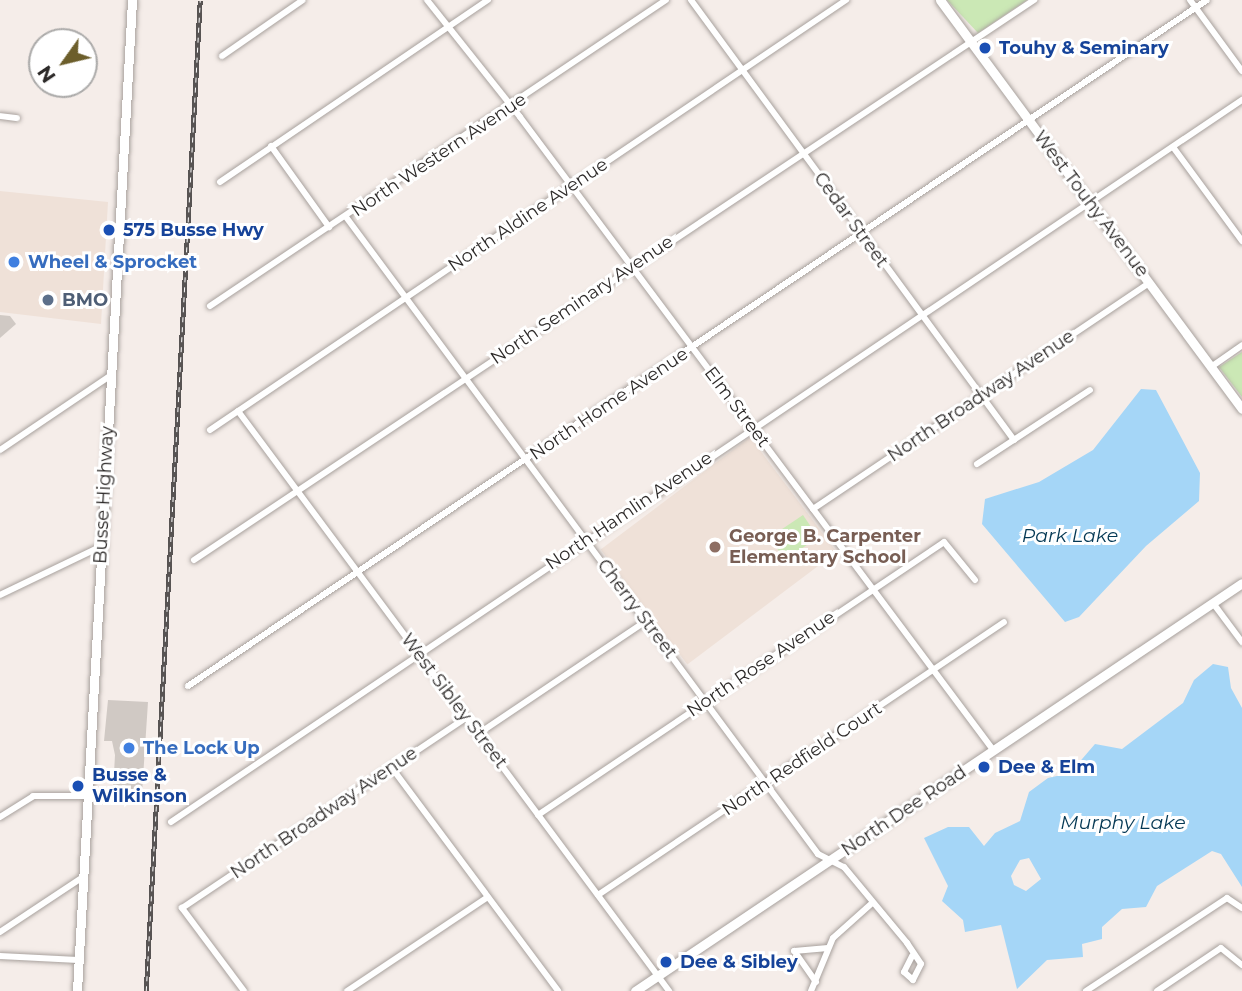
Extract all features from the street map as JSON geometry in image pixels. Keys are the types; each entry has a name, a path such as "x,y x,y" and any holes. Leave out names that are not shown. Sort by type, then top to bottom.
{"main road":[{"name":"Busse Highway","path":"77,991 132,0"},
{"name":"West Touhy Avenue","path":"940,0 1242,409"},
{"name":"North Dee Road","path":"635,991 1242,583"}],"street":[{"path":"222,56 303,0"},
{"name":"Elm Street","path":"427,0 572,185 993,751"},
{"path":"220,182 488,0"},
{"name":"North Western Avenue","path":"210,306 510,108 666,0"},
{"name":"Cedar Street","path":"691,0 1014,440"},
{"name":"North Aldine Avenue","path":"210,430 846,0"},
{"name":"North Seminary Avenue","path":"194,560 801,152 1034,0"},
{"path":"1190,0 1242,71"},
{"name":"North Home Avenue","path":"188,686 1030,122 1207,0"},
{"name":"North Hamlin Avenue","path":"171,822 1242,100"},
{"path":"0,116 17,118"},
{"path":"271,146 329,228"},
{"path":"1173,147 1242,241"},
{"name":"Cherry Street","path":"346,217 818,854 844,867 912,956"},
{"name":"North Broadway Avenue","path":"813,509 1149,283"},
{"path":"1211,367 1242,345"},
{"path":"0,450 111,375"},
{"path":"977,464 1090,390"},
{"name":"West Sibley Street","path":"238,411 669,991"},
{"name":"North Rose Avenue","path":"538,815 944,542 975,580"},
{"path":"0,595 102,546"},
{"path":"1213,603 1242,642"},
{"path":"478,734 646,621"},
{"name":"North Redfield Court","path":"598,895 1004,622"},
{"name":"North Broadway Avenue","path":"244,991 182,908 466,718"},
{"path":"392,768 558,991"},
{"path":"1,814 33,796 88,796"},
{"path":"0,932 83,877"},
{"path":"347,991 488,897"},
{"path":"1086,991 1227,898 1242,908"},
{"path":"811,991 828,948 839,930 871,904"},
{"path":"816,982 794,951 828,948"},
{"path":"1157,991 1221,948 1230,949 1242,965"},
{"path":"0,956 78,960"}],"shaded area":[{"path":"0,191 108,202 101,324 0,312"},
{"name":"George B. Carpenter Elementary School","path":"750,437 837,552 687,665 601,550"}],"green space":[{"path":"947,0 1027,0 978,33"},
{"path":"1242,352 1242,397 1219,367"},
{"path":"803,515 818,537 785,560 770,537"}],"water":[{"name":"Park Lake","path":"1141,389 1156,390 1200,473 1199,501 1146,546 1079,617 1065,622 982,524 985,499 1039,482 1093,450"},
{"name":"Murphy Lake","path":"1213,664 1228,667 1231,688 1242,708 1242,887 1221,854 1212,851 1157,886 1146,907 1122,909 1102,927 1102,939 1082,944 1083,957 1047,960 1017,989 1001,925 965,932 963,920 942,901 948,886 924,838 948,827 969,827 984,846 995,833 1020,821 1029,792 1048,778 1070,773 1095,744 1122,749 1183,703 1194,680","holes":["1029,858 1041,879 1026,891 1014,885 1011,876 1020,860"]}],"building":[{"path":"0,315 10,316 16,324 0,338"},
{"name":"The Lock Up","path":"108,700 148,702 142,793 113,791 115,755 112,741 104,741"}],"railway":[{"path":"146,991 200,0"}],"place":[{"name":"Touhy & Seminary","path":"985,48"},
{"name":"575 Busse Hwy","path":"109,230"},
{"name":"Wheel & Sprocket","path":"14,262"},
{"name":"BMO","path":"48,300"},
{"name":"George B. Carpenter Elementary School","path":"715,547"},
{"name":"The Lock Up","path":"129,748"},
{"name":"Dee & Elm","path":"984,767"},
{"name":"Busse & Wilkinson","path":"78,786"},
{"name":"Dee & Sibley","path":"666,962"}]}
